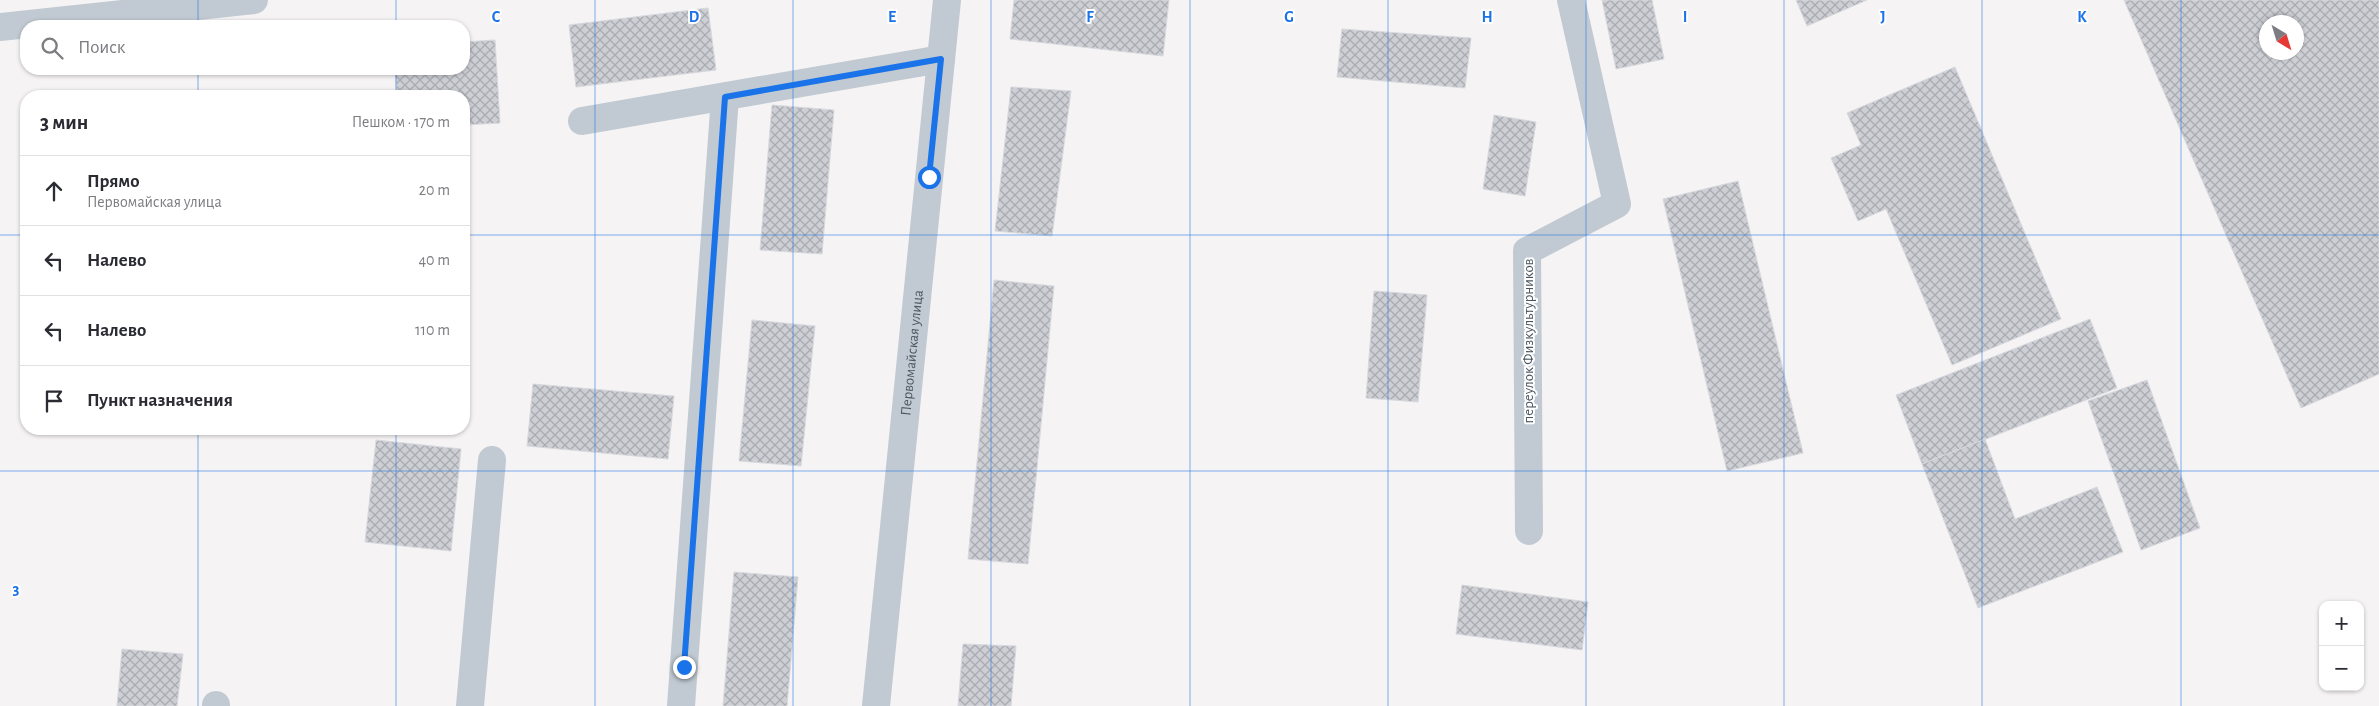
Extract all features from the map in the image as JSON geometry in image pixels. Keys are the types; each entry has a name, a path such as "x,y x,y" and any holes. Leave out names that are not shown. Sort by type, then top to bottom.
{"street":[{"path":"59,20 254,0"},
{"name":"Первомайская улица","path":"876,706 947,0"},
{"name":"переулок Физкультурников","path":"1529,531 1528,251 1617,204 1570,0"},
{"path":"0,26 20,24"},
{"path":"582,121 941,59"},
{"path":"681,706 725,97"},
{"path":"470,706 492,460"}],"building":[{"path":"1014,0 1169,0 1163,56 1010,39"},
{"path":"1602,0 1652,0 1664,59 1616,69"},
{"path":"1796,0 1867,0 1807,26"},
{"path":"2124,0 2379,0 2379,374 2301,408"},
{"path":"708,8 716,70 576,87 569,25"},
{"path":"1342,29 1471,38 1465,88 1337,77"},
{"path":"495,40 500,123 470,125 470,90 397,90 395,75 470,75 470,42"},
{"path":"1955,67 2061,319 1952,365 1886,209 1858,221 1831,158 1861,145 1847,113"},
{"path":"1011,87 1071,91 1052,236 995,231"},
{"path":"772,105 834,110 822,254 760,250"},
{"path":"1494,115 1536,122 1525,196 1483,189"},
{"path":"1738,181 1803,453 1727,471 1663,199"},
{"path":"994,280 1054,286 1028,564 968,559"},
{"path":"1374,291 1427,295 1418,402 1366,398"},
{"path":"2090,319 2117,388 1922,464 1896,395"},
{"path":"752,320 815,326 801,466 739,461"},
{"path":"2147,380 2200,528 2141,550 2088,401"},
{"path":"533,384 674,396 668,459 527,446"},
{"path":"1985,439 2015,519 2097,487 2123,552 1978,608 1922,464"},
{"path":"376,440 461,449 451,551 365,542"},
{"path":"734,572 798,577 787,706 723,706"},
{"path":"1462,585 1588,602 1582,650 1456,634"},
{"path":"963,644 1016,646 1011,706 958,706"},
{"path":"122,649 183,654 177,706 117,706"}],"route":[{"path":"684,667 725,97 941,59 929,177"}]}
